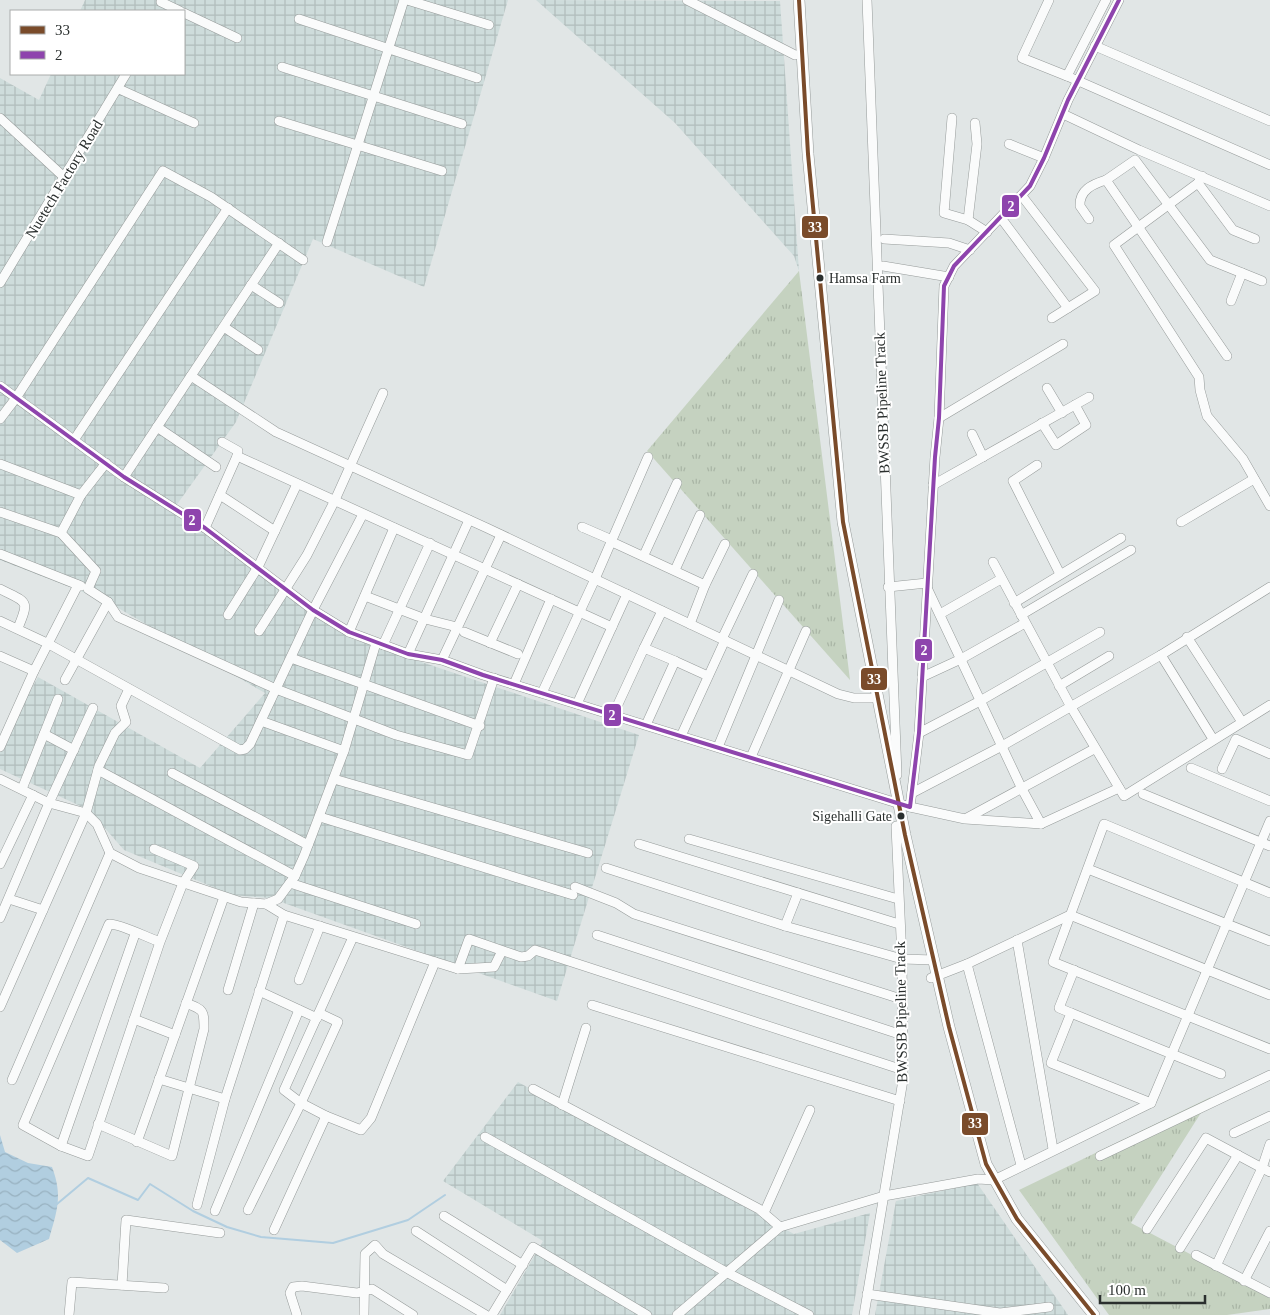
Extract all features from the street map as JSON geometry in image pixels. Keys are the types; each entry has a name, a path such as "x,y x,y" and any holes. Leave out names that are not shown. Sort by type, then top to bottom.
{"main road":[{"path":"791,0 800,153 835,522 871,698 900,805 896,826 934,977 991,1179 1010,1221 1085,1315"},
{"path":"799,0 808,154 842,522 930,961"},
{"path":"991,1179 1017,1219 1094,1315"}],"street":[{"path":"326,242 387,48 406,0 489,25"},
{"path":"687,0 794,54"},
{"name":"BWSSB Pipeline Track","path":"867,0 888,587 900,805"},
{"path":"1049,0 1022,58 1078,80 1270,165"},
{"path":"1067,76 1106,0"},
{"path":"912,793 919,733 933,485 939,418 944,286 954,266 1022,196 1044,158 1078,80 1119,0"},
{"path":"161,1 178,10"},
{"path":"185,13 237,38"},
{"path":"299,19 477,78"},
{"path":"1095,46 1270,121"},
{"path":"282,67 462,124"},
{"name":"Nuetech Factory Road","path":"0,283 119,89 126,75"},
{"path":"119,89 194,123"},
{"path":"1063,114 1200,180 1270,206"},
{"path":"0,118 65,178"},
{"path":"952,118 944,214 968,220 987,232"},
{"path":"278,121 442,172"},
{"path":"968,220 977,144 975,123"},
{"path":"1009,144 1044,158"},
{"path":"1090,219 1080,206 1081,196 1090,187 1106,180 1135,160 1170,204 1210,260 1262,281"},
{"path":"0,419 16,398 163,171 228,208 303,260"},
{"path":"1106,180 1227,356"},
{"path":"1200,180 1114,245 1140,281 1199,378 1207,416 1243,459 1270,506"},
{"path":"1200,180 1224,220 1234,230 1255,238"},
{"path":"1022,196 1095,291 1052,318"},
{"path":"74,440 228,208"},
{"path":"1001,218 1068,308"},
{"path":"884,238 949,243 970,250"},
{"path":"124,477 279,243"},
{"path":"883,266 949,276"},
{"path":"1231,301 1242,273"},
{"path":"251,285 279,303"},
{"path":"224,326 258,350"},
{"path":"939,418 1063,344"},
{"path":"190,376 276,432 628,594 838,694 854,698 871,698"},
{"path":"0,386 124,477 205,528 313,610 349,632 379,644 408,654 442,660 900,805 965,819 1041,824 1119,788"},
{"path":"1047,388 1062,412"},
{"path":"259,631 287,589 335,500 383,393"},
{"path":"933,485 1089,397"},
{"path":"1042,423 1056,445 1086,425 1075,405"},
{"path":"157,427 216,467"},
{"path":"972,434 983,457"},
{"path":"205,528 238,451 222,442"},
{"path":"237,456 612,627"},
{"path":"542,693 612,541 648,456"},
{"path":"61,533 81,495 106,463"},
{"path":"0,464 81,495"},
{"path":"1036,465 1013,481 1060,574"},
{"path":"1181,522 1254,479"},
{"path":"644,555 677,483"},
{"path":"228,615 258,567 298,484"},
{"path":"220,495 275,531"},
{"path":"0,512 61,533 96,571 88,589"},
{"path":"0,621 47,643 240,750 245,749 250,744 313,610 363,514"},
{"path":"675,570 700,515"},
{"path":"408,654 469,520"},
{"path":"582,527 705,585"},
{"path":"349,632 394,528"},
{"path":"442,660 461,629 501,535"},
{"path":"1014,603 1121,538"},
{"path":"266,904 278,899 292,880 308,845 344,751 363,686 379,644 400,608 430,543"},
{"path":"690,624 705,585 725,544"},
{"path":"922,677 961,659 1130,550"},
{"path":"0,554 88,589 108,602 118,617 276,690 353,719 466,756 471,752 494,678"},
{"path":"992,562 1094,749 1124,796 1188,758 1213,739 1270,705"},
{"path":"681,736 753,574"},
{"path":"940,614 1001,579"},
{"path":"490,643 518,584"},
{"path":"0,747 47,643 78,585"},
{"path":"888,587 927,586"},
{"path":"927,586 1022,789 1041,824"},
{"path":"900,805 912,793 1071,707 1161,655 1187,637 1270,588"},
{"path":"0,590 22,600 25,604 26,609 18,628"},
{"path":"577,704 628,594"},
{"path":"365,596 425,619 461,629 518,654"},
{"path":"514,684 550,599"},
{"path":"718,747 779,600"},
{"path":"65,680 108,602"},
{"path":"613,715 662,610"},
{"path":"750,757 806,631"},
{"path":"919,733 980,701 1100,632"},
{"path":"1187,637 1242,722"},
{"path":"644,648 708,676"},
{"path":"1161,655 1213,739"},
{"path":"1059,686 1109,656"},
{"path":"1,657 34,671"},
{"path":"291,658 363,686 480,726"},
{"path":"646,725 675,661"},
{"path":"0,1007 86,813 98,770 115,733 126,722 121,706 129,689"},
{"path":"22,789 58,699"},
{"path":"0,918 49,803 93,708"},
{"path":"261,721 344,751"},
{"path":"44,734 74,750"},
{"path":"1222,770 1236,739 1270,754"},
{"path":"965,819 1094,749"},
{"path":"1191,768 1270,801"},
{"path":"98,770 292,880 416,924"},
{"path":"172,772 308,845"},
{"path":"334,779 588,853"},
{"path":"1,781 49,803 86,813 97,824 110,853 139,868 224,897 241,902 266,904 284,915 458,969 494,967 502,951"},
{"path":"1143,794 1270,846"},
{"path":"0,864 33,795"},
{"path":"320,817 616,904 634,914 901,999"},
{"path":"677,1315 780,1227 884,1196 978,1179 991,1179 1151,1103 1270,821"},
{"path":"1270,892 1104,824 1053,962 1270,1049"},
{"name":"BWSSB Pipeline Track","path":"864,1315 904,1070 901,999 902,959 896,826"},
{"path":"689,839 898,899"},
{"path":"639,844 899,924"},
{"path":"154,849 194,866 183,883 160,942 88,1156 61,1146 23,1125 109,924 117,924 135,934 160,942"},
{"path":"12,1080 110,853"},
{"path":"606,868 785,926 902,959 930,961"},
{"path":"1088,868 1270,941"},
{"path":"785,926 798,893"},
{"path":"137,1142 224,897"},
{"path":"9,899 43,910"},
{"path":"228,990 254,903"},
{"path":"197,1205 225,1099 284,915"},
{"path":"934,977 967,964 1070,916 1270,995"},
{"path":"299,980 320,926"},
{"path":"61,1146 135,934"},
{"path":"597,935 902,1035"},
{"path":"353,936 284,1090 301,1103 326,1116 361,1130 371,1118 435,962"},
{"path":"458,969 469,939 521,957 528,956 535,950 904,1070"},
{"path":"1017,940 1053,1149"},
{"path":"967,964 1021,1165"},
{"path":"1074,970 1059,1008 1221,1074"},
{"path":"248,1210 301,1103 338,1022 299,1010 259,991"},
{"path":"98,1124 172,1156 204,1028 204,1013 201,1009 186,1003"},
{"path":"592,1005 900,1101"},
{"path":"215,1211 299,1010"},
{"path":"1071,1013 1051,1063 1151,1103"},
{"path":"134,1019 175,1035"},
{"path":"562,1105 586,1028"},
{"path":"1100,1156 1270,1075"},
{"path":"159,1079 225,1099"},
{"path":"533,1090 764,1212 780,1227"},
{"path":"764,1212 810,1110"},
{"path":"274,1230 326,1116"},
{"path":"1234,1133 1270,1116"},
{"path":"485,1137 726,1272 809,1315"},
{"path":"1146,1229 1206,1138 1266,1170"},
{"path":"1216,1266 1266,1170 1270,1144"},
{"path":"1180,1248 1238,1155"},
{"path":"444,1216 523,1265"},
{"path":"122,1285 126,1220 220,1233"},
{"path":"416,1231 507,1290"},
{"path":"1244,1281 1270,1231"},
{"path":"364,1315 365,1254 375,1246 383,1254 486,1315"},
{"path":"492,1315 533,1248 646,1315"},
{"path":"1196,1255 1270,1293"},
{"path":"69,1315 72,1282 164,1288"},
{"path":"297,1315 290,1299 290,1293 293,1287 302,1286 357,1293 372,1289 413,1315"},
{"path":"868,1294 1000,1313 1049,1307"}],"shaded area":[{"path":"85,0 508,0 424,287 313,239 236,422 173,510 350,638 639,735 557,1001 270,898 232,895 124,850 89,810 0,769 0,746 38,677 200,768 265,693 106,601 0,560 0,78 39,100 51,75 185,75 185,10 80,10"},
{"path":"536,0 780,1 799,271 794,256 675,123"},
{"path":"518,1082 794,1234 870,1213 852,1315 500,1315 543,1241 443,1181"},
{"path":"977,1183 1068,1315 875,1315 896,1201"}],"green space":[{"path":"799,271 850,680 647,451"},
{"path":"1211,1097 1131,1223 1270,1296 1270,1309 1227,1315 1109,1315 1019,1190"}],"water":[{"path":"0,1135 5,1152 28,1163 52,1167 57,1187 58,1203 49,1239 17,1253 0,1240"}],"waterway":[{"path":"57,1204 88,1178 138,1200 150,1184 193,1211 227,1227 261,1237 333,1243 408,1220 445,1195"}],"transit line":[{"name":"33","path":"799,0 808,154 843,522 905,835 949,1027 986,1164 1017,1219 1094,1315"},
{"name":"2","path":"0,386 124,477 205,528 313,610 349,632 408,654 442,660 483,675 910,807 919,733 935,457 939,418 944,286 954,266 1030,186 1068,100 1119,0"}],"place":[{"name":"Hamsa Farm","path":"820,278"},
{"name":"Sigehalli Gate","path":"901,816"}]}
